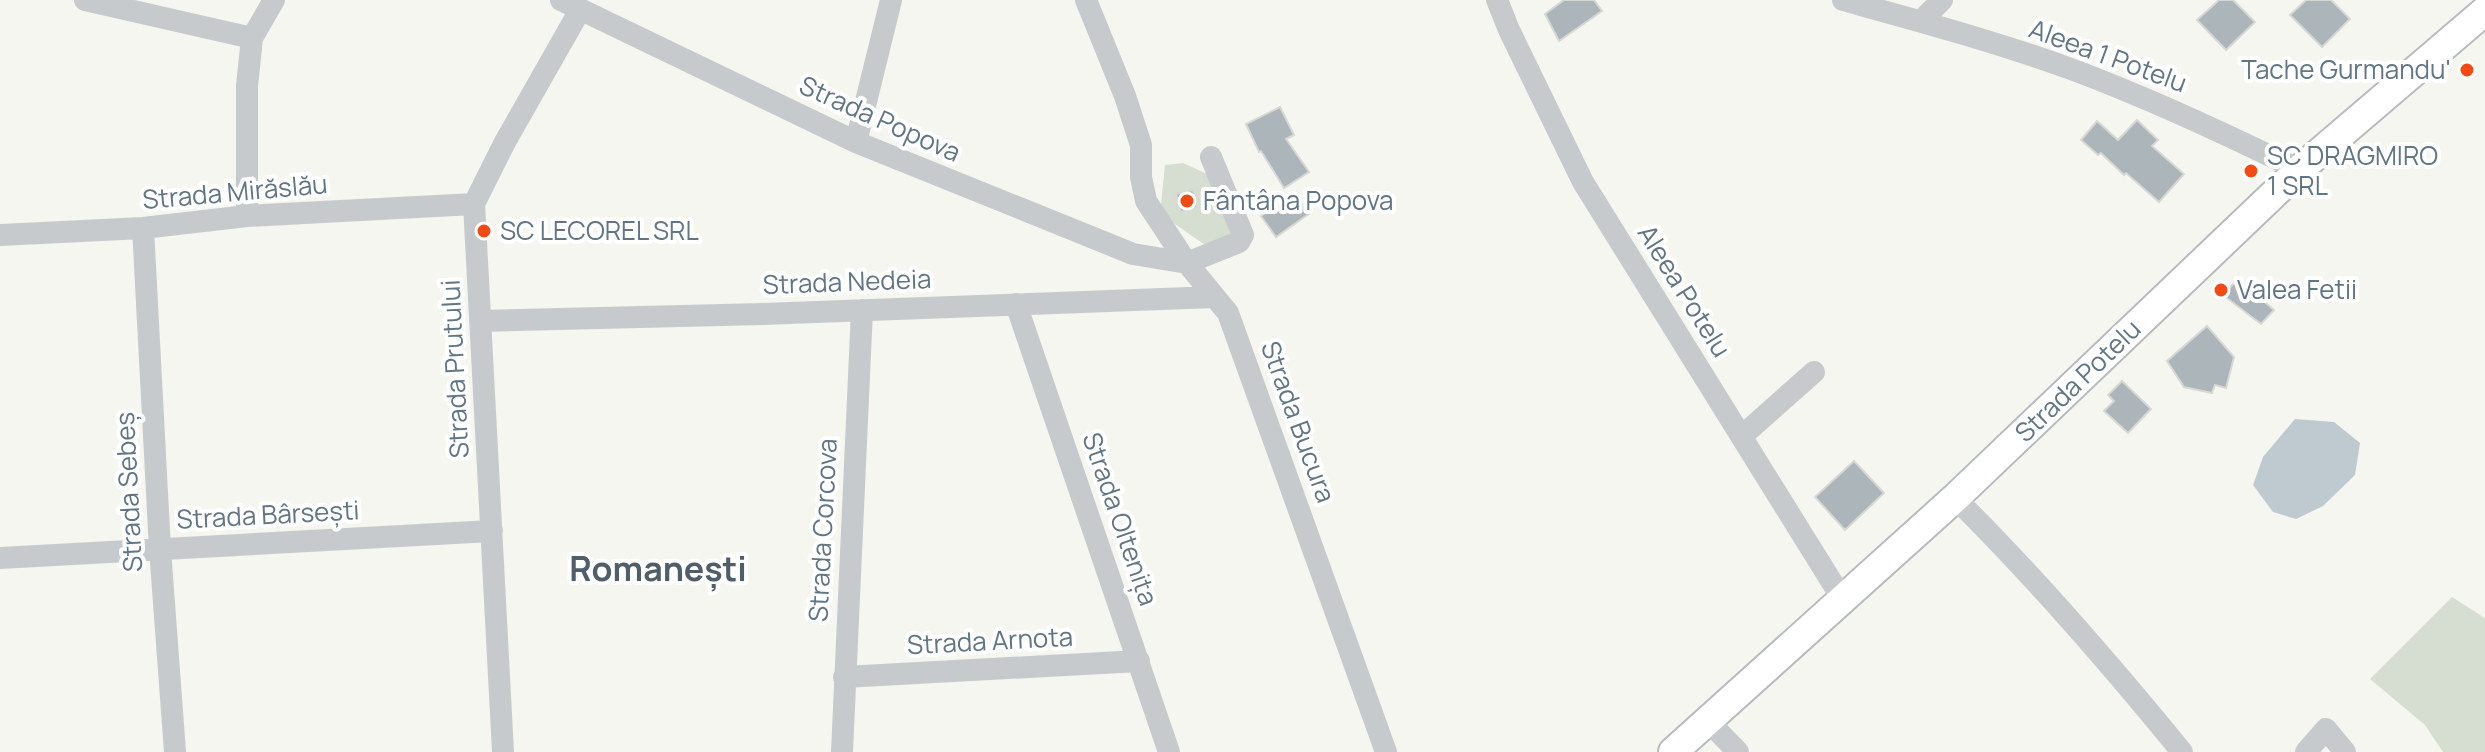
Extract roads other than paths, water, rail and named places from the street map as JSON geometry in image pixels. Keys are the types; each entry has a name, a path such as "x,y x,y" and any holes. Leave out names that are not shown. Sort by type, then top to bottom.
{"main road":[{"name":"Strada Potelu","path":"1673,752 1955,498 2299,170 2485,11"}],"street":[{"path":"85,0 252,38"},
{"path":"247,216 247,86 252,38 274,0"},
{"path":"856,142 891,0"},
{"name":"Strada Bucura","path":"1086,0 1125,96 1141,145 1141,177 1146,201 1187,263 1228,313 1386,752"},
{"name":"Aleea Potelu","path":"1497,0 1583,182 1843,600"},
{"name":"Aleea 1 Potelu","path":"1843,0 1921,21 2082,74 2193,118 2299,170"},
{"path":"1921,21 1942,0"},
{"name":"Strada Popova","path":"570,5 856,142 1133,254 1187,263"},
{"name":"Strada Prutului","path":"503,752 474,204 570,5"},
{"path":"1187,263 1239,242 1243,235 1211,157"},
{"name":"Strada Mirăslău","path":"0,235 143,228 247,216 474,204"},
{"name":"Strada Sebeș","path":"143,228 160,549 175,752"},
{"name":"Strada Nedeia","path":"480,321 1215,297"},
{"name":"Strada Oltenița","path":"1016,304 1169,752"},
{"name":"Strada Corcova","path":"842,752 862,310"},
{"path":"1742,436 1814,372"},
{"path":"1955,498 2050,597 2182,752"},
{"name":"Strada Bârsești","path":"0,558 492,531"},
{"name":"Strada Arnota","path":"844,677 1139,661"},
{"path":"1708,721 1738,752"},
{"path":"2306,752 2326,729 2345,752"}],"place":[{"name":"Tache Gurmandu'","path":"2467,70"},
{"name":"SC DRAGMIRO 1 SRL","path":"2251,171"},
{"name":"Fântâna Popova","path":"1187,201"},
{"name":"SC LECOREL SRL","path":"484,231"},
{"name":"Valea Fetii","path":"2221,290"}],"district":[{"name":"Romanești","path":"658,569"}]}
